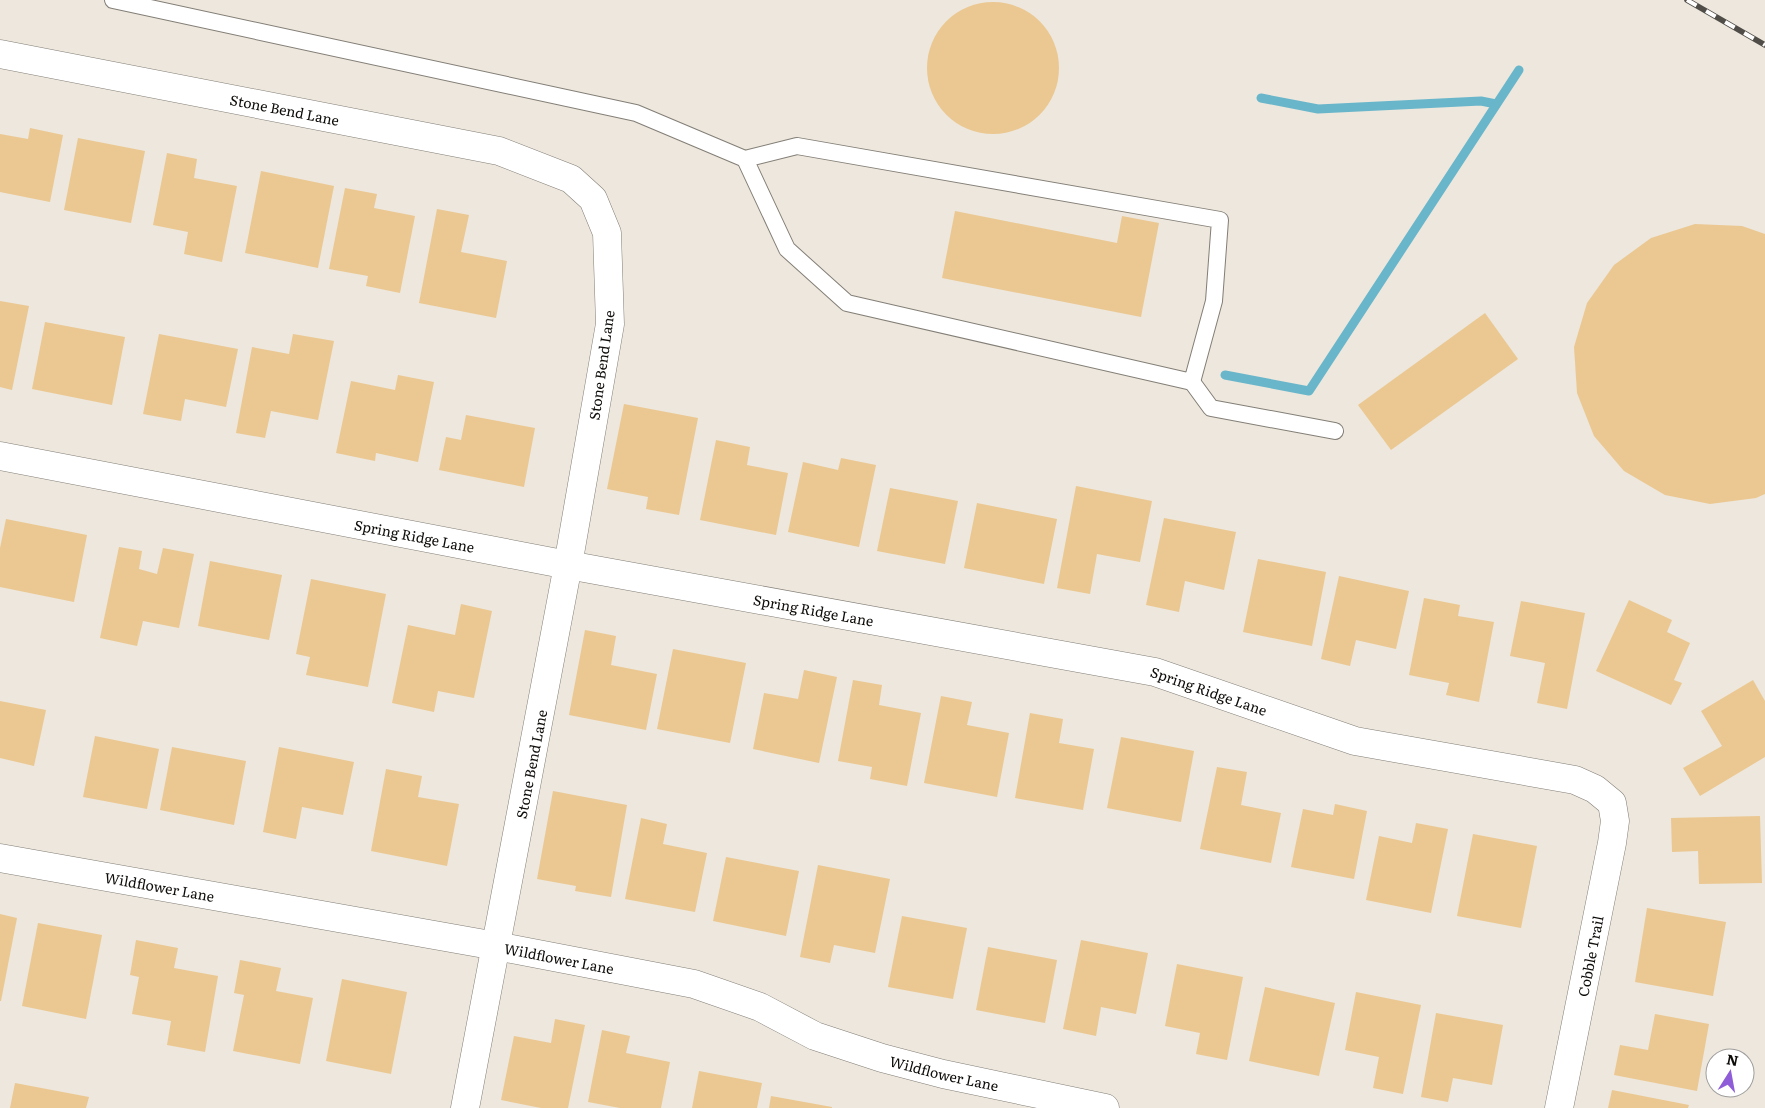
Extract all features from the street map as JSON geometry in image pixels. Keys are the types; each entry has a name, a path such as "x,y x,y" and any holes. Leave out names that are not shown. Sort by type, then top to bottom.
{"street":[{"name":"Stone Bend Lane","path":"0,54 499,151 571,179 592,199 607,233 610,324 568,565 465,1108"},
{"name":"Spring Ridge Lane","path":"0,456 568,565 1156,672 1355,740 1575,780 1595,789 1612,803"},
{"name":"Cobble Trail","path":"1559,1108 1612,843 1615,821 1612,803"},
{"name":"Wildflower Lane","path":"0,858 496,946 694,984 760,1007 815,1036 882,1058 944,1074 1105,1108"}],"lane":[{"path":"113,0 636,112 745,159 796,146 1220,220 1214,301 1192,382"},
{"path":"745,159 787,249 847,303 1192,382 1211,408 1335,432"}],"building":[{"path":"993,2 1006,3 1018,7 1040,21 1054,43 1058,55 1058,81 1054,93 1040,115 1018,129 1006,133 993,134 980,133 968,129 946,115 932,93 928,81 927,68 928,55 932,43 946,21 968,7 980,3"},
{"path":"30,128 63,135 50,202 0,192 0,134 28,139"},
{"path":"78,138 145,151 131,223 64,210"},
{"path":"167,153 197,159 194,178 237,186 222,262 184,254 188,232 153,225"},
{"path":"261,171 334,186 318,268 245,253"},
{"path":"345,188 377,194 374,208 415,216 400,293 366,286 368,276 329,269"},
{"path":"437,209 469,215 461,252 507,261 496,318 419,303"},
{"path":"955,211 1117,243 1122,216 1159,223 1141,317 942,278"},
{"path":"1695,224 1742,226 1765,234 1765,494 1756,498 1710,504 1665,495 1624,471 1594,436 1577,393 1574,347 1587,303 1614,265 1651,238"},
{"path":"0,301 29,306 12,390 0,387"},
{"path":"1485,313 1518,359 1391,450 1358,405"},
{"path":"45,322 125,337 112,405 32,389"},
{"path":"159,334 238,349 226,407 185,399 181,421 143,414"},
{"path":"293,334 334,341 318,420 271,411 265,438 236,433 252,347 289,354"},
{"path":"398,375 434,382 418,462 376,453 375,461 336,453 351,381 395,390"},
{"path":"624,404 698,418 679,515 646,509 648,497 607,489"},
{"path":"466,415 535,428 524,487 439,470 446,437 461,440"},
{"path":"716,440 750,447 747,465 788,473 776,535 700,520"},
{"path":"841,458 876,465 859,547 788,532 803,462 838,470"},
{"path":"1076,486 1152,501 1140,562 1097,554 1090,594 1057,588"},
{"path":"890,488 958,501 945,564 877,551"},
{"path":"977,503 1057,519 1044,584 964,568"},
{"path":"1164,518 1236,532 1224,590 1185,581 1179,612 1146,605"},
{"path":"6,519 87,535 74,602 0,587 0,548"},
{"path":"119,547 142,551 139,569 157,574 163,548 194,554 179,628 143,621 137,646 100,638"},
{"path":"1258,559 1326,572 1312,646 1243,632"},
{"path":"210,561 282,575 269,640 198,626"},
{"path":"1339,576 1409,591 1396,649 1356,640 1350,666 1321,659"},
{"path":"311,579 386,594 368,687 306,675 310,657 296,654"},
{"path":"1424,598 1460,605 1458,616 1494,622 1479,702 1446,695 1449,683 1409,675"},
{"path":"1629,600 1672,620 1667,632 1690,643 1674,680 1682,683 1671,705 1596,671"},
{"path":"1521,601 1585,613 1567,709 1537,703 1545,663 1510,656"},
{"path":"461,604 492,611 474,698 438,691 434,712 392,703 408,625 455,635"},
{"path":"585,630 616,636 611,665 657,674 646,730 569,715"},
{"path":"673,649 746,663 730,743 657,729"},
{"path":"804,670 837,677 819,763 753,749 764,693 798,699"},
{"path":"853,680 882,685 879,705 921,713 907,786 870,779 872,767 838,761"},
{"path":"1753,680 1765,701 1765,757 1700,796 1683,768 1722,746 1701,711"},
{"path":"941,696 972,702 967,725 1009,733 997,797 924,783"},
{"path":"0,701 46,710 34,766 0,758"},
{"path":"1030,713 1063,719 1059,743 1094,749 1083,810 1015,798"},
{"path":"95,736 159,749 147,809 83,797"},
{"path":"1121,737 1194,751 1181,822 1107,808"},
{"path":"172,747 246,761 234,825 160,810"},
{"path":"279,747 354,762 343,815 302,807 296,839 263,832"},
{"path":"1217,767 1247,772 1241,805 1281,813 1271,863 1200,849"},
{"path":"386,769 422,776 418,797 459,804 447,866 371,851"},
{"path":"553,791 627,805 611,897 575,891 576,886 537,879"},
{"path":"1335,804 1367,811 1354,879 1291,867 1303,809 1333,815"},
{"path":"1760,816 1762,883 1699,884 1698,851 1672,852 1671,818"},
{"path":"641,818 667,824 663,844 707,853 695,912 625,899"},
{"path":"1416,823 1448,829 1431,913 1366,900 1379,836 1412,843"},
{"path":"1473,834 1537,846 1521,928 1457,916"},
{"path":"726,857 799,871 786,936 713,921"},
{"path":"818,865 890,879 875,953 834,945 830,963 800,957"},
{"path":"1647,908 1726,922 1713,996 1635,982"},
{"path":"0,914 17,918 1,1001 0,1001"},
{"path":"902,916 967,928 953,999 888,987"},
{"path":"38,923 102,935 86,1019 22,1006"},
{"path":"136,940 178,948 174,968 218,976 205,1052 167,1045 171,1021 132,1014 139,977 130,975"},
{"path":"1081,940 1148,953 1136,1014 1101,1007 1096,1036 1063,1029"},
{"path":"988,947 1057,960 1045,1023 976,1010"},
{"path":"240,960 281,968 276,991 313,998 300,1064 233,1051 244,995 234,993"},
{"path":"1177,964 1243,977 1227,1060 1196,1054 1200,1033 1165,1026"},
{"path":"342,979 407,992 391,1074 326,1061"},
{"path":"1265,987 1335,1003 1319,1076 1249,1061"},
{"path":"1356,992 1421,1005 1403,1094 1373,1088 1379,1057 1345,1050"},
{"path":"1436,1013 1503,1025 1492,1085 1453,1078 1448,1102 1421,1097"},
{"path":"1655,1014 1709,1024 1697,1091 1614,1075 1620,1045 1648,1050"},
{"path":"555,1019 585,1025 568,1108 541,1108 501,1100 514,1036 551,1043"},
{"path":"602,1030 630,1036 626,1053 670,1062 661,1108 620,1108 588,1102"},
{"path":"699,1071 762,1083 757,1108 692,1108"},
{"path":"15,1083 89,1097 86,1108 10,1108"},
{"path":"1612,1090 1689,1105 1688,1108 1608,1108"},
{"path":"771,1096 832,1107 832,1108 769,1108"}],"waterway":[{"path":"1225,375 1309,391 1519,70"},
{"path":"1261,98 1318,109 1481,101 1496,104"}],"railway":[{"path":"1687,0 1765,45"}]}
